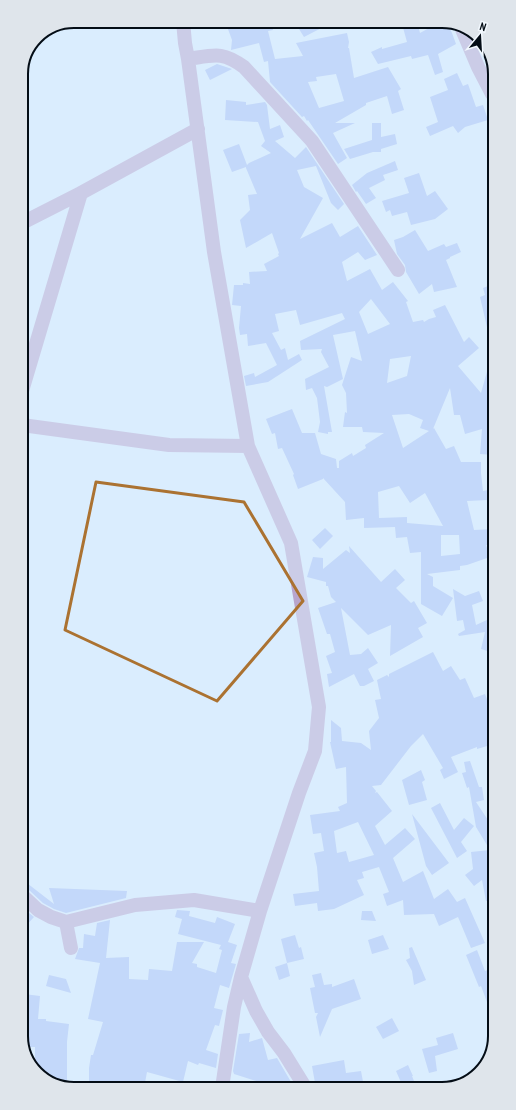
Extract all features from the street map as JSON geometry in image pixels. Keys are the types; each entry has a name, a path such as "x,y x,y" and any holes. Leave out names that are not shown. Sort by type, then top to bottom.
{"street":[{"path":"184,28 214,252 248,446 291,543 319,707 315,751 299,793 260,911 241,977 234,1007 223,1082"},
{"path":"188,59 220,54 232,58 244,67 312,141 398,270"},
{"path":"473,56 488,86"},
{"path":"28,220 81,193 198,129"},
{"path":"28,371 81,193"},
{"path":"28,426 169,444 248,446"},
{"path":"28,901 38,910 51,917 66,922 135,905 194,900 260,911"},
{"path":"66,922 71,948"},
{"path":"241,977 256,1011 268,1032 284,1053 302,1082"}],"highlighted area":[{"path":"96,482 244,502 303,601 217,701 65,630"}],"building":[{"path":"228,28 272,28 273,30 268,31 275,59 303,56 296,43 347,33 349,42 348,48 354,78 388,67 401,89 398,91 404,110 392,114 387,96 366,103 366,105 335,123 355,123 333,133 347,158 338,164 308,120 307,121 304,116 302,117 270,82 268,61 264,62 259,43 231,50 232,40","holes":["336,74 344,101 319,108 308,82 317,81 316,77"]},
{"path":"298,28 321,28 304,37"},
{"path":"403,28 419,28 420,33 429,28 445,28 450,29 456,44 438,54 443,72 435,75 428,55 412,59 411,56 378,64 371,52 382,47 382,49 407,42"},
{"path":"217,64 232,69 210,80 205,70"},
{"path":"457,73 463,86 468,84 476,107 483,105 488,120 465,127 458,133 453,126 430,136 426,127 438,122 430,97 448,90 444,79"},
{"path":"226,100 246,102 246,105 265,102 267,105 270,129 280,125 284,137 275,141 295,158 306,147 344,204 338,210 331,203 316,166 297,170 304,187 323,198 300,239 332,223 340,237 358,226 377,255 365,260 358,252 342,262 347,281 370,269 382,290 393,282 408,301 406,302 413,322 423,320 424,322 436,317 433,310 445,305 464,342 469,337 479,348 458,366 481,393 488,368 488,455 480,454 482,429 465,434 460,415 454,415 450,388 433,429 434,428 446,449 454,446 461,462 481,462 483,491 488,490 488,500 467,501 474,530 488,529 488,545 486,545 488,558 460,566 460,570 427,574 433,577 433,586 453,598 442,616 421,604 421,552 410,553 407,537 396,538 395,527 364,528 364,518 346,520 345,502 323,478 298,489 293,475 294,474 282,448 278,449 275,433 272,434 266,419 292,409 302,433 315,433 321,454 336,459 337,468 339,468 339,461 352,453 353,456 366,448 365,445 384,433 363,432 362,427 343,427 345,412 347,413 346,393 342,385 351,357 362,361 355,331 333,335 343,379 327,387 324,386 332,432 328,432 328,434 318,432 320,422 317,398 312,388 306,390 305,379 329,367 321,352 322,349 301,350 300,341 345,319 342,313 300,325 296,310 275,314 279,331 272,333 281,350 285,348 288,360 299,354 302,360 268,382 246,386 244,376 254,373 255,377 277,365 266,343 248,346 247,334 240,335 239,328 241,306 232,305 234,285 243,285 243,283 250,284 249,272 267,271 264,264 279,256 279,253 272,233 246,248 240,220 250,210 248,195 257,194 246,167 232,172 223,150 239,144 247,165 271,153 261,146 265,141 258,122 225,120","holes":["371,299 390,324 368,334 359,312","411,356 407,376 387,383 390,359","409,414 423,420 420,428 429,431 403,448 392,415","399,486 410,503 425,493 443,526 407,523 407,517 379,518 378,492","441,535 459,535 460,554 441,556"]},
{"path":"372,123 381,123 381,137 395,134 397,144 381,149 381,152 373,152 350,159 344,149 372,140"},
{"path":"395,161 398,170 383,175 385,180 369,188 376,198 366,204 352,185 367,173"},
{"path":"419,173 427,196 435,191 448,209 435,219 411,225 407,212 392,216 390,210 386,212 382,201 409,193 404,178"},
{"path":"415,230 428,251 444,244 446,247 457,243 461,252 446,260 457,287 434,292 432,284 419,294 406,272 405,265 397,254 394,240"},
{"path":"488,286 488,332 480,297 485,295 483,288"},
{"path":"325,528 333,536 320,549 312,540"},
{"path":"349,546 381,582 395,569 405,580 396,588 411,603 414,601 427,623 418,628 423,637 390,656 391,625 368,635 341,608 350,655 361,654 368,648 378,663 368,669 374,681 364,686 360,686 354,674 329,687 327,674 332,673 326,656 335,652 330,634 327,634 318,608 336,602 331,597 328,586 326,586 326,582 307,577 313,557 323,558 323,569 346,550 350,553"},
{"path":"453,589 465,596 479,591 483,601 472,605 476,625 488,619 488,651 481,649 485,632 459,636 458,634 465,630 463,620 457,621"},
{"path":"433,652 443,671 451,666 460,680 465,678 474,698 485,694 488,702 488,746 477,749 477,747 451,757 458,772 444,779 440,770 443,768 423,734 411,746 381,785 372,786 376,791 375,793 377,792 392,811 375,826 385,845 405,828 415,839 393,858 403,882 423,871 434,899 448,889 457,902 465,898 485,943 471,948 458,917 439,926 434,914 404,915 403,900 387,906 383,894 389,892 379,867 362,872 364,878 357,880 364,895 334,909 318,911 317,903 295,906 293,894 319,891 314,853 324,851 321,833 313,834 310,815 340,811 338,807 347,803 346,767 336,769 330,742 331,720 341,728 342,741 361,743 371,750 369,731 379,718 375,700 381,699 377,680 387,675 389,677 389,674","holes":["358,822 374,855 349,862 346,851 337,853 334,831"]},
{"path":"470,761 479,787 482,787 484,800 476,802 488,820 488,847 476,827 469,787 467,788 462,773 466,772 464,762"},
{"path":"421,770 425,780 422,782 427,800 409,805 402,780"},
{"path":"440,803 454,830 464,818 474,826 461,842 467,851 457,858 431,808"},
{"path":"412,814 449,863 432,875 426,866"},
{"path":"488,850 488,901 486,901 482,880 474,886 465,875 473,869 471,852"},
{"path":"28,884 54,904 49,888 127,891 126,898 66,913 43,903 29,890"},
{"path":"177,910 190,911 189,916 215,923 217,917 235,924 228,942 237,945 231,963 236,964 229,988 220,985 214,1008 223,1010 219,1026 215,1025 206,1050 218,1054 216,1068 199,1063 198,1065 188,1061 183,1082 147,1072 145,1082 89,1082 91,1055 93,1055 103,1022 88,1019 100,963 75,959 79,948 83,948 84,934 95,936 97,923 110,920 106,958 129,957 129,979 148,980 149,969 172,971 177,942 204,942 192,963 197,964 197,967 216,973 222,950 219,949 221,945 178,934 182,919 175,917"},
{"path":"362,911 372,911 376,921 361,920"},
{"path":"28,912 34,917 28,924"},
{"path":"295,935 299,948 301,947 304,959 287,963 281,939"},
{"path":"383,935 389,949 372,954 368,940"},
{"path":"412,947 426,980 414,985 412,971 406,960 410,958 409,948"},
{"path":"477,950 485,971 488,970 488,1002 481,986 479,987 466,955"},
{"path":"287,963 290,976 279,980 275,967"},
{"path":"321,973 324,985 332,984 332,987 354,979 361,999 332,1009 320,1037 316,1017 318,1013 315,1013 310,988 315,987 312,975"},
{"path":"49,975 66,979 71,993 46,986"},
{"path":"28,994 40,996 38,1019 46,1019 46,1021 69,1024 67,1042 67,1081 59,1080 41,1069 35,1059 35,1047 29,1047 29,1045"},
{"path":"392,1018 399,1031 383,1039 376,1027"},
{"path":"250,1033 249,1042 262,1038 268,1060 277,1058 291,1082 259,1082 234,1074 233,1071 239,1034"},
{"path":"453,1033 458,1049 435,1056 437,1071 429,1073 422,1049 438,1045 436,1038"},
{"path":"344,1060 346,1073 361,1071 363,1082 315,1082 312,1066"},
{"path":"408,1065 414,1082 401,1082 396,1071"}]}
